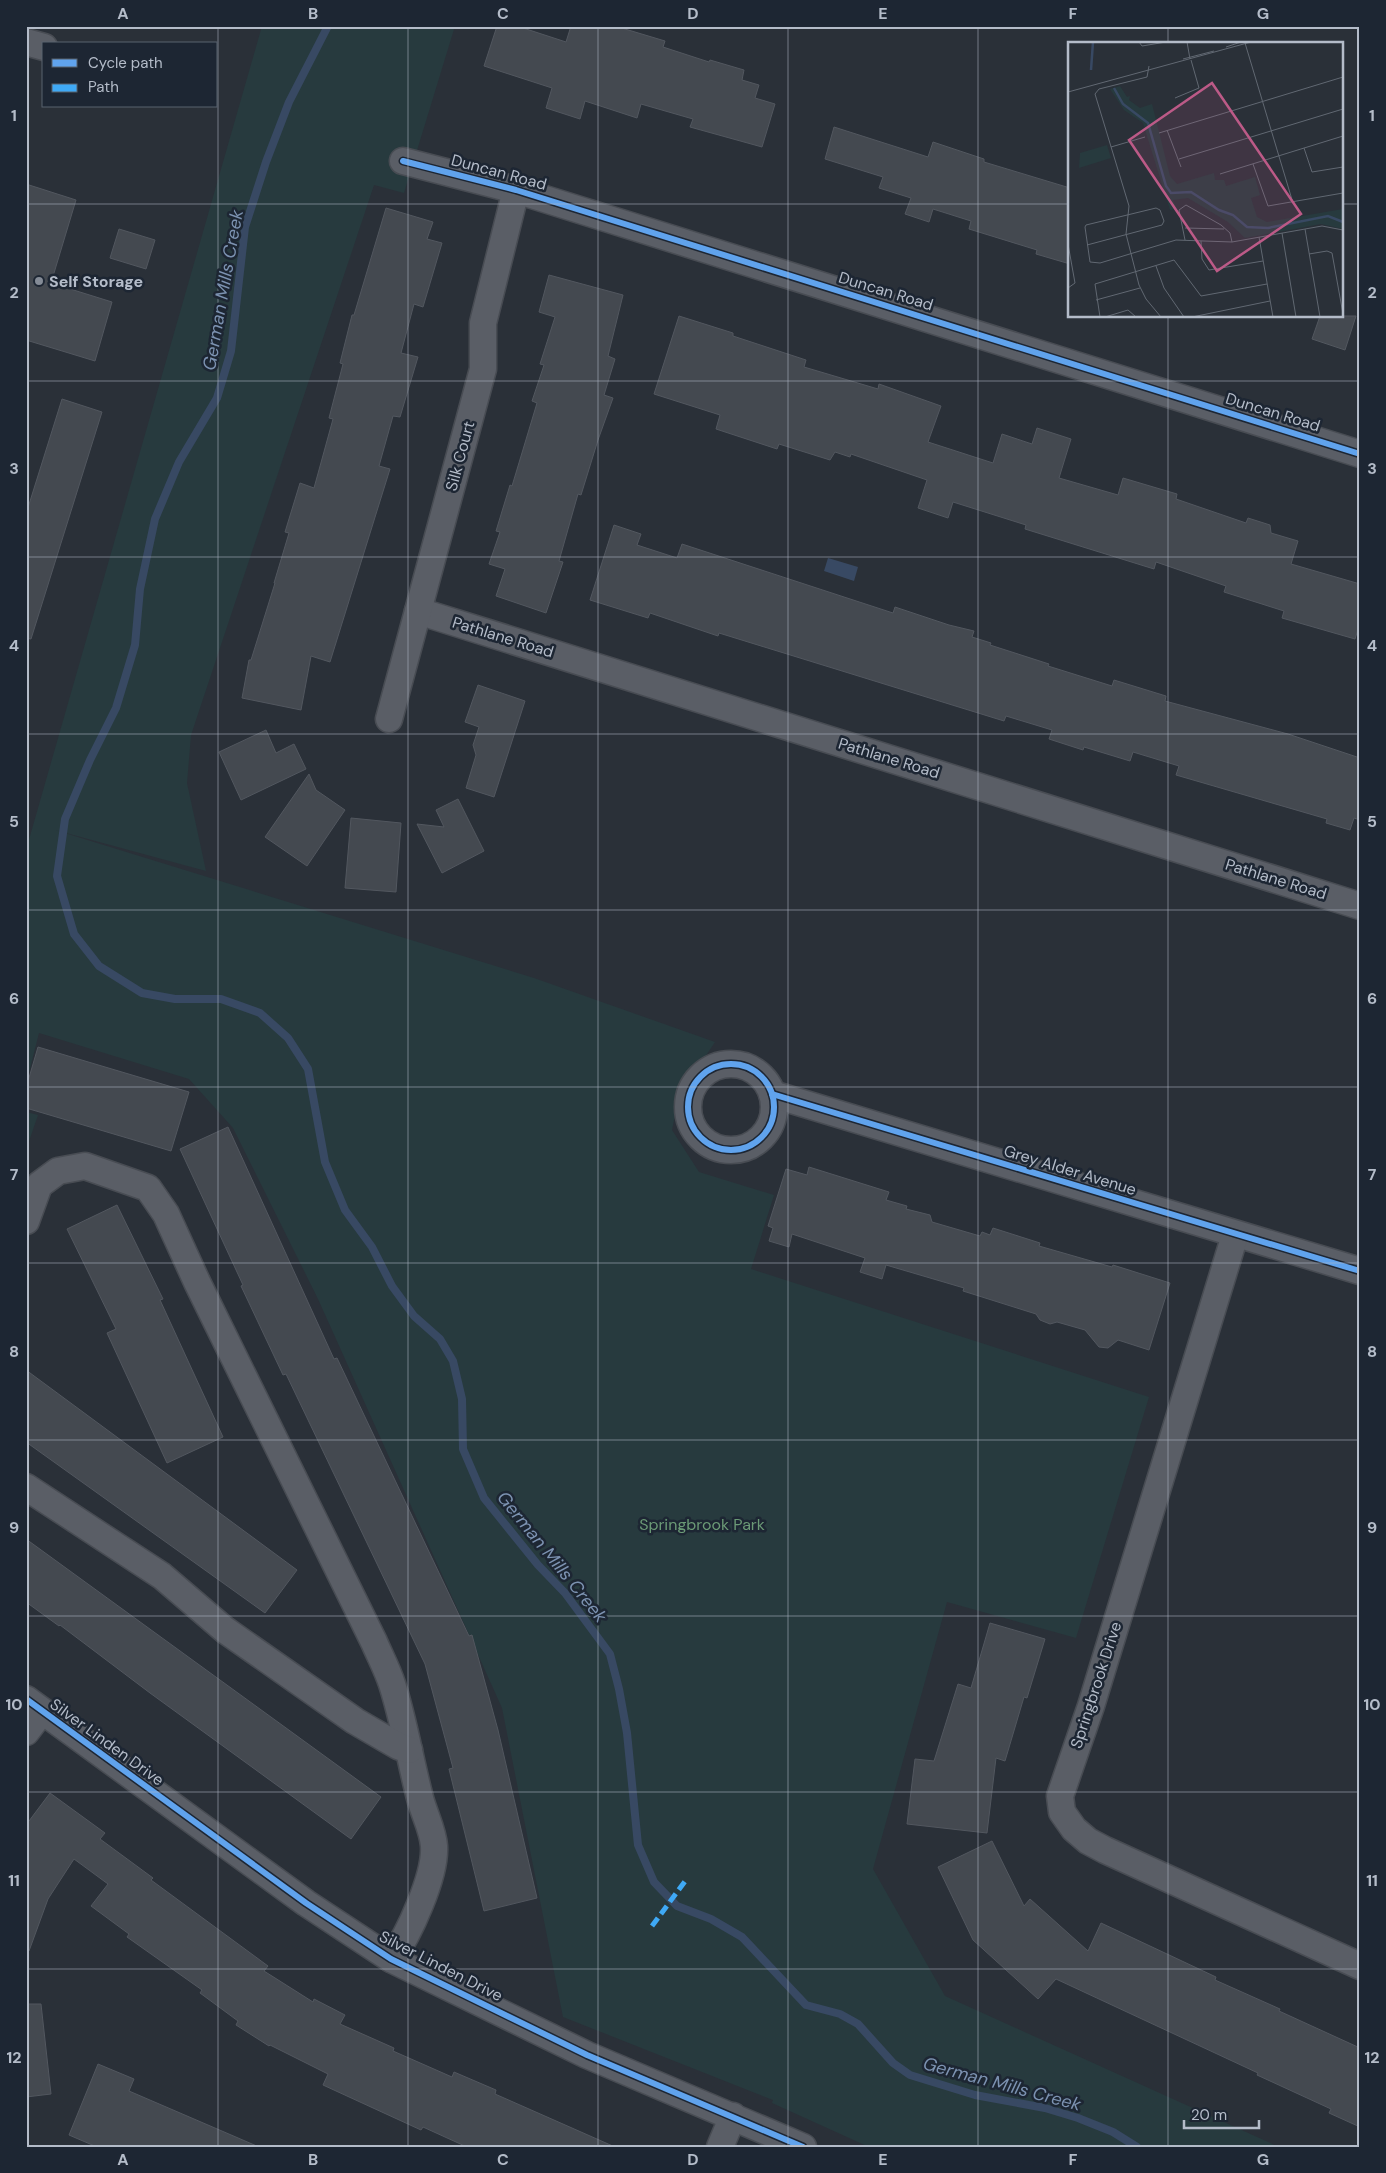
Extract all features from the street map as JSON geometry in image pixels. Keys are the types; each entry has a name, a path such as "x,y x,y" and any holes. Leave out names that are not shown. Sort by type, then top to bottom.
{"street":[{"path":"26,42 42,46"},
{"name":"Duncan Road","path":"403,161 516,190 1360,454"},
{"name":"Silk Court","path":"389,720 483,369 483,323 516,190"},
{"name":"Pathlane Road","path":"418,610 1360,906"},
{"name":"Grey Alder Avenue","path":"772,1094 1235,1235 1360,1271"},
{"path":"26,1221 39,1185 58,1171 84,1166 148,1188 166,1214 205,1299 392,1682 434,1845 432,1868 412,1922 391,1959"},
{"name":"Springbrook Drive","path":"1235,1235 1090,1706 1060,1796 1062,1812 1074,1829 1088,1841 1105,1850 1360,1966"},
{"path":"26,1487 162,1576 226,1630 355,1721 398,1746 409,1750"},
{"path":"26,1732 34,1705"},
{"name":"Silver Linden Drive","path":"34,1705 306,1903 391,1959 587,2055 803,2147"},
{"path":"720,2147 733,2116"}],"green space":[{"name":"Springbrook Park","path":"262,26 455,26 404,193 374,185 191,735 187,783 206,871 55,830 534,978 715,1042 679,1096 672,1130 699,1172 774,1195 751,1269 1149,1397 1076,1638 947,1602 873,1869 945,1996 1279,2147 869,2147 772,2103 773,2100 563,2017 502,1708 318,1299 233,1128 189,1079 39,1033 26,1084 26,850"},
{"path":"26,1112 38,1115 26,1150"}],"water":[{"path":"828,558 858,567 854,581 824,571"}],"building":[{"path":"497,26 517,26 566,42 571,26 615,26 665,41 663,47 709,62 710,60 744,70 742,80 759,85 755,98 775,104 762,147 690,127 693,119 641,104 637,118 585,101 580,119 546,108 552,88 484,66"},
{"path":"834,127 928,157 933,142 984,159 984,162 1068,187 1068,263 1036,254 1037,250 969,229 971,221 933,209 929,222 905,214 911,198 879,188 883,177 825,159"},
{"path":"26,184 76,200 51,283 112,302 95,361 26,340"},
{"path":"386,208 433,222 427,239 442,243 423,307 414,304 401,353 418,357 400,417 393,416 379,466 390,469 330,662 311,656 301,710 242,698 249,660 251,660 275,583 289,533 285,532 300,483 314,488 333,419 329,418 343,364 340,363 352,315 354,315"},
{"path":"119,229 155,240 146,269 110,258"},
{"path":"549,275 623,295 608,356 615,359 604,395 613,398 581,495 578,494 559,561 563,562 546,613 496,596 505,569 489,564 500,532 496,531 510,485 512,486 537,403 532,401 544,365 540,364 555,317 539,312"},
{"path":"679,316 733,333 733,336 806,360 804,367 878,389 879,384 941,406 928,442 993,463 1002,434 1032,444 1037,428 1071,439 1059,478 1118,495 1123,478 1177,494 1176,499 1246,523 1248,518 1270,525 1271,533 1298,541 1291,564 1360,584 1360,623 1355,639 1282,618 1284,611 1224,592 1226,586 1156,562 1154,569 1025,529 1026,525 953,502 948,518 918,508 927,480 851,454 850,457 835,452 830,460 779,444 777,449 716,429 720,415 654,394"},
{"path":"1356,316 1345,350 1312,339 1319,318"},
{"path":"62,399 102,412 31,639 26,638 26,514"},
{"path":"614,525 641,534 637,545 677,558 682,544 893,613 895,607 949,625 974,631 972,637 991,643 990,645 1049,664 1048,666 1112,686 1114,680 1166,696 1165,701 1288,734 1360,758 1360,820 1354,818 1350,830 1326,823 1327,819 1176,775 1179,766 1133,752 1130,761 1084,747 1083,750 1049,739 1052,730 1006,716 1004,721 719,633 718,636 650,613 648,618 590,600"},
{"path":"478,685 525,701 494,797 466,788 476,755 473,745 479,727 465,722"},
{"path":"266,730 276,753 294,744 306,769 241,800 219,752"},
{"path":"309,774 316,790 345,810 307,866 265,837"},
{"path":"458,799 484,851 442,873 417,824 444,827 436,810"},
{"path":"351,818 401,823 396,892 345,888"},
{"path":"38,1047 189,1092 171,1151 26,1108 26,1088"},
{"path":"228,1127 334,1359 337,1358 469,1636 472,1635 498,1730 537,1898 484,1911 449,1769 453,1768 425,1664 286,1374 283,1375 180,1149"},
{"path":"809,1167 889,1192 886,1200 907,1206 906,1209 930,1215 932,1222 980,1236 982,1232 990,1235 993,1228 1040,1243 1039,1246 1112,1267 1113,1265 1170,1283 1149,1350 1118,1340 1108,1348 1099,1347 1085,1330 1057,1322 1050,1324 1040,1320 1036,1314 963,1291 964,1288 886,1265 882,1279 860,1272 865,1258 792,1234 789,1247 769,1241 773,1228 768,1226 786,1169 807,1175"},
{"path":"117,1205 163,1299 160,1300 223,1437 167,1463 107,1333 116,1329 67,1229"},
{"path":"26,1370 297,1570 265,1613 26,1442"},
{"path":"26,1539 381,1797 351,1839 26,1602"},
{"path":"990,1623 1045,1639 1027,1698 1024,1697 1005,1761 996,1758 987,1833 907,1824 915,1759 934,1761 958,1684 971,1688"},
{"path":"50,1793 105,1833 100,1839 153,1878 151,1880 268,1966 264,1971 313,2002 314,1999 345,2015 340,2024 394,2048 393,2051 452,2077 454,2072 496,2090 495,2094 615,2147 467,2147 423,2127 421,2130 323,2085 328,2074 269,2046 236,2025 238,2021 200,1993 202,1990 127,1937 129,1934 91,1906 108,1884 74,1859 48,1899 29,1951 26,1951 26,1825"},
{"path":"992,1841 1024,1906 1030,1899 1088,1951 1101,1923 1216,1977 1215,1980 1280,2009 1279,2011 1360,2048 1360,2127 1329,2113 1331,2109 1257,2075 1258,2073 1056,1979 1038,1999 973,1940 938,1867"},
{"path":"26,2004 41,2004 51,2094 26,2097"},
{"path":"98,2064 134,2079 129,2091 259,2147 97,2147 69,2135"}],"waterway":[{"name":"German Mills Creek","path":"328,26 289,102 266,162 245,227 231,351 217,398 179,462 155,519 140,589 135,645 116,708 90,760 65,819 57,876 74,934 99,966 142,993 175,999 221,999 260,1013 288,1038 308,1069 325,1162 345,1210 372,1247 392,1286 414,1316 440,1339 453,1361 462,1399 463,1449 484,1498 538,1565 565,1593 610,1654 627,1733 638,1845 654,1882 677,1906 711,1919 742,1937 806,2005 840,2014 858,2024 893,2063 910,2075 975,2095 1045,2108 1078,2118 1113,2132 1137,2147"}],"marked path":[{"path":"652,1926 686,1880"}],"cycle path":[{"path":"403,161 516,190 1360,454"},
{"path":"731,1064 747,1067 755,1071 767,1083 771,1091 774,1107 771,1123 767,1131 755,1143 747,1147 731,1150 715,1147 707,1143 695,1131 691,1123 688,1107 691,1091 695,1083 707,1071 715,1067 731,1064"},
{"path":"772,1094 1360,1271"},
{"path":"26,1699 306,1903 391,1959 587,2055 803,2147"}],"place":[{"name":"Self Storage","path":"39,281"}]}
